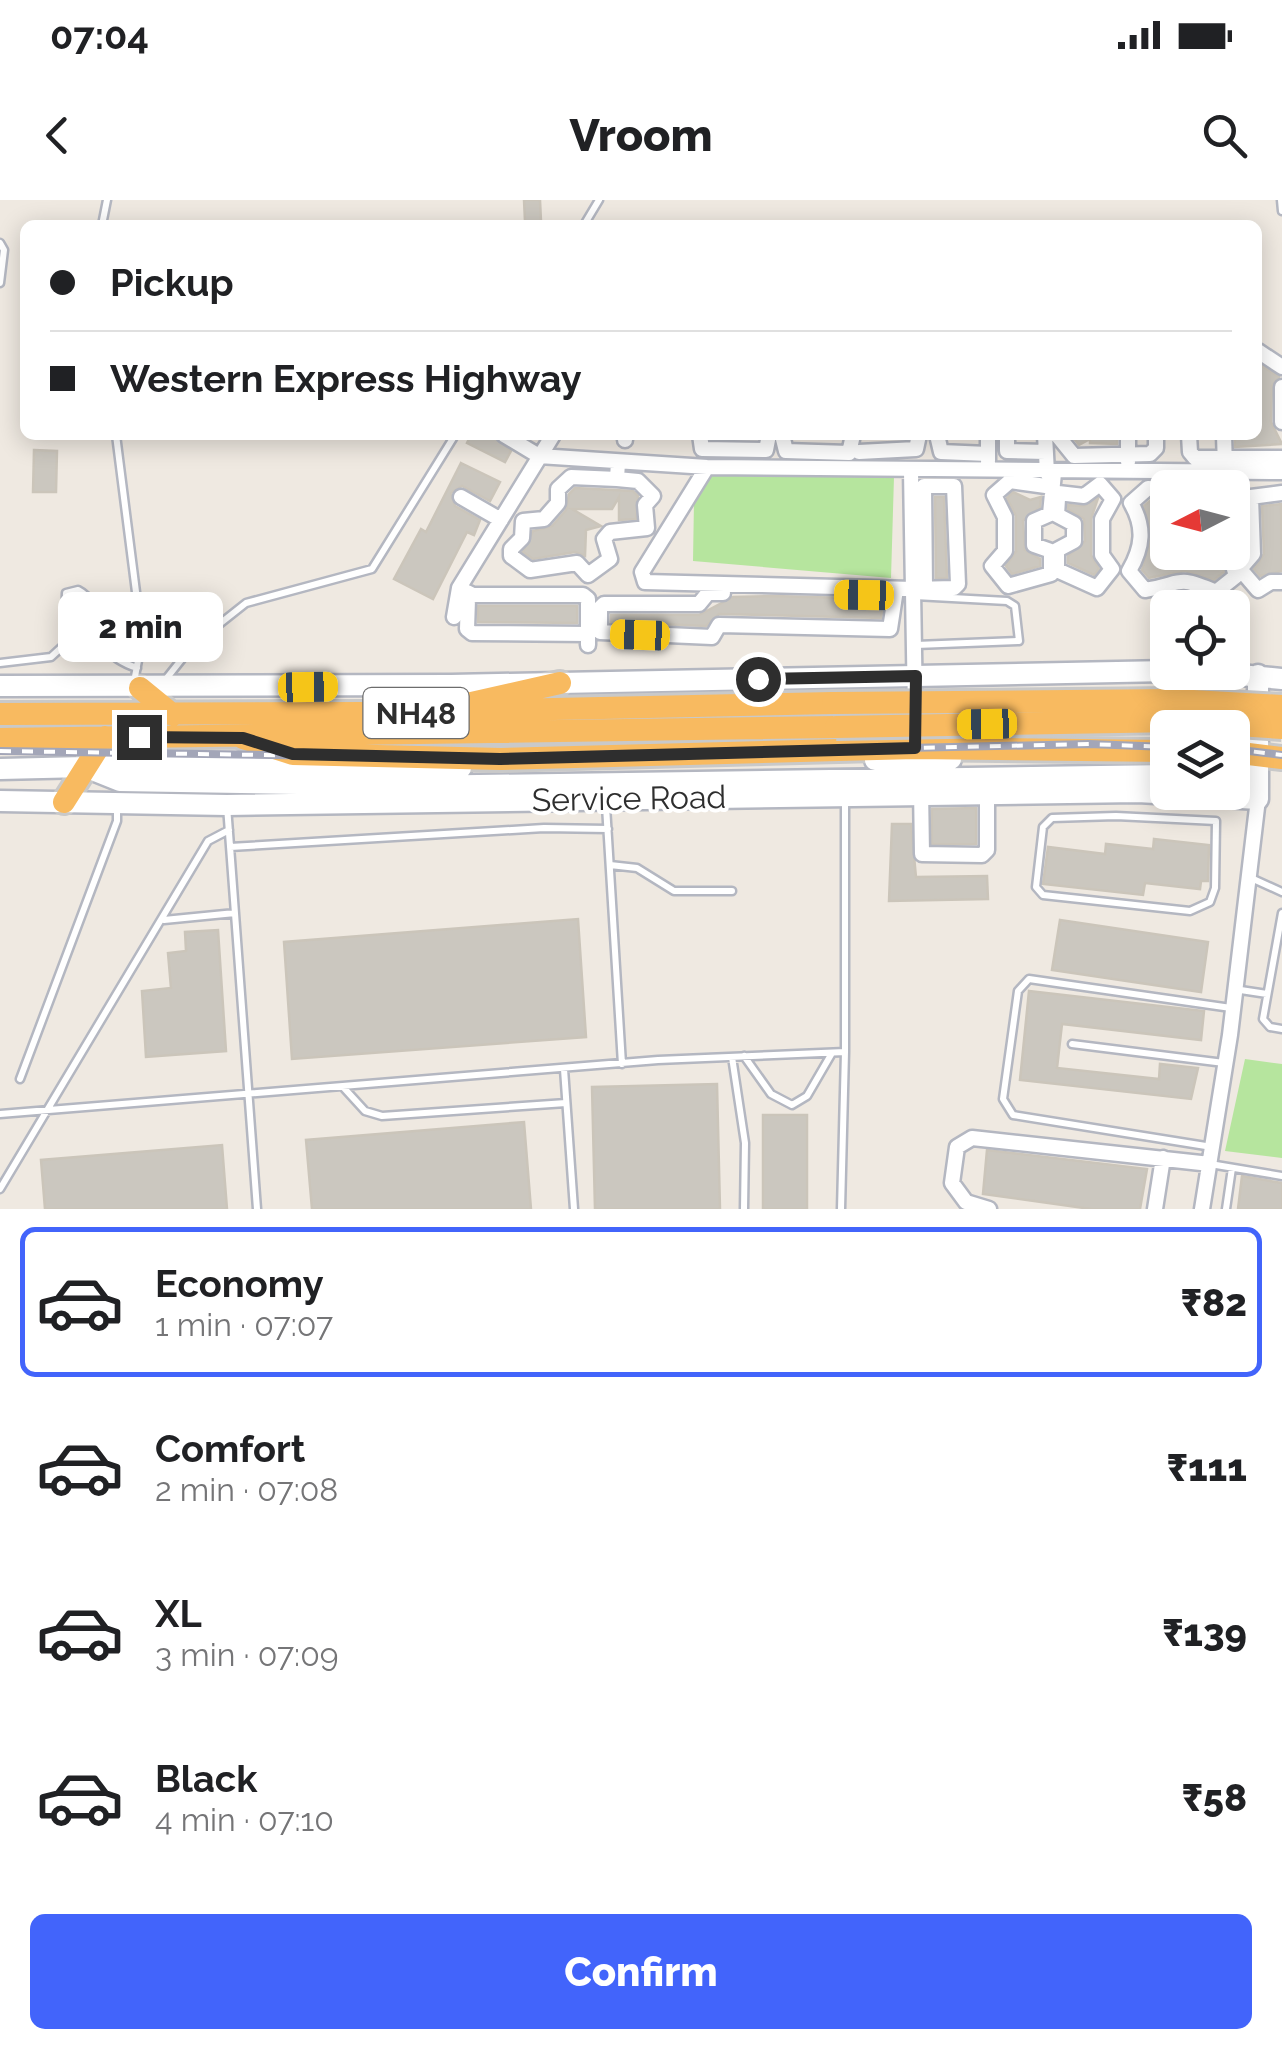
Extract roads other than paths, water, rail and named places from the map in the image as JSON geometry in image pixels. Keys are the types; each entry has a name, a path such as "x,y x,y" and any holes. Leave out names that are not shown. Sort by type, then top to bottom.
{"highway":[{"path":"142,683 173,714"},
{"path":"440,712 560,683"},
{"name":"NH48","path":"0,714 440,712 1175,700 1282,706"},
{"name":"NH48","path":"0,739 1176,721 1282,728"},
{"path":"64,802 104,737"},
{"path":"243,738 293,754 500,759 915,748 1150,754"}],"main road":[{"path":"0,686 560,683 1150,671"},
{"path":"1250,674 1282,679"},
{"path":"1258,674 1263,771 1282,767"},
{"path":"0,769 85,767 106,762 422,769 1150,754"},
{"path":"85,767 120,781 227,780 423,793"},
{"path":"1117,783 1150,777"},
{"name":"Service Road","path":"0,801 227,805 423,793 667,789 845,795 872,786 987,791 1117,783 1150,789"},
{"path":"667,789 872,786"}],"street":[{"path":"1282,387 1282,422"},
{"path":"512,440 539,456 618,462 706,468 988,472 1054,480 1084,496 1096,484 1113,499 1102,519 1102,554 1112,570 1096,588 1056,570 1057,550 1074,541 1074,524 1058,515 1054,480 1046,452 1046,440"},
{"path":"454,617 501,520 550,440"},
{"path":"701,440 702,450 743,443 766,450 768,440"},
{"path":"783,440 786,451 849,453 854,440"},
{"path":"823,469 825,440"},
{"path":"857,440 859,470"},
{"path":"859,452 916,450 918,440"},
{"path":"937,440 941,452 988,454"},
{"path":"988,440 988,472"},
{"path":"1007,440 1012,454 1046,452"},
{"path":"1062,440 1074,456 1150,454 1156,448 1156,440"},
{"path":"1128,440 1128,473"},
{"path":"1190,440 1190,452 1195,458 1282,472"},
{"path":"1224,440 1224,465"},
{"path":"743,443 743,468"},
{"path":"1214,470 1224,465 1282,458"},
{"path":"617,480 618,462"},
{"path":"706,468 642,572 645,582 917,591"},
{"path":"911,471 917,591"},
{"path":"1054,480 1050,514 1034,521 1034,546 1052,552 1052,574 1008,586 1002,584 992,566 1005,551 1005,517 994,495 1010,481 1128,473 1150,475"},
{"path":"571,477 617,480 638,481 650,491 652,501 644,511 650,524 610,532 604,539 610,558 594,574 588,575 577,564 530,570 511,556 511,549 522,538 523,520 544,519 558,503 558,489 571,477"},
{"path":"895,596 890,629 719,625 712,637 600,632 600,608 604,604 700,604 708,593 895,596 917,591 958,584 954,486 924,486 917,591 914,645 915,748"},
{"path":"1150,488 1130,503 1139,514 1140,557 1128,570 1145,590 1161,582 1199,581 1216,592 1236,576 1234,570"},
{"path":"1282,494 1255,493 1251,497 1253,554 1240,569 1258,590 1271,582 1282,582"},
{"path":"462,497 501,520"},
{"path":"466,591 583,595 588,599 588,640 472,633 467,629 466,591"},
{"path":"1202,1209 1226,1063 1263,771"},
{"path":"921,791 922,854 982,855 987,850 987,791"},
{"path":"988,1209 966,1202 952,1183 957,1148 972,1138 1210,1164"},
{"path":"1155,1209 1164,1158"}],"lane":[{"path":"1281,200 1282,211"},
{"path":"0,244 4,250 0,283"},
{"path":"117,440 142,639 142,683"},
{"path":"142,683 246,603 372,569 451,440"},
{"path":"0,663 51,657 64,646 66,593 78,590 93,609 101,643 110,657 142,683"},
{"path":"914,645 1014,645 1019,641 1015,606 1007,601 917,591"},
{"path":"227,780 257,1209"},
{"path":"1116,816 1117,783"},
{"path":"606,790 622,1064"},
{"path":"842,1209 845,795"},
{"path":"20,1079 118,821 117,804"},
{"path":"1172,818 1173,810"},
{"path":"1052,818 1172,818 1216,822 1216,888 1204,908 1190,911 1043,894 1036,887 1043,827 1052,818"},
{"path":"230,847 544,828 608,829"},
{"path":"0,1189 208,841 229,830"},
{"path":"610,865 637,868 674,891 732,891"},
{"path":"1249,877 1282,892"},
{"path":"1282,912 1263,1018 1270,1027 1282,1029"},
{"path":"164,920 235,913"},
{"path":"1212,1147 1013,1116 1003,1099 1018,990 1029,979 1232,1008"},
{"path":"1233,988 1267,994"},
{"path":"1072,1044 1226,1063"},
{"path":"744,1056 771,1094 792,1105 807,1096 833,1052"},
{"path":"0,1114 622,1064 845,1052"},
{"path":"732,1057 745,1143 744,1209"},
{"path":"564,1069 574,1209"},
{"path":"344,1087 365,1111 382,1116 566,1103"},
{"path":"1210,1164 1282,1176"},
{"path":"1226,1209 1234,1182 1232,1168"}],"railway":[{"path":"0,751 465,758 1089,744 1150,746"},
{"path":"1250,751 1282,755"}]}
